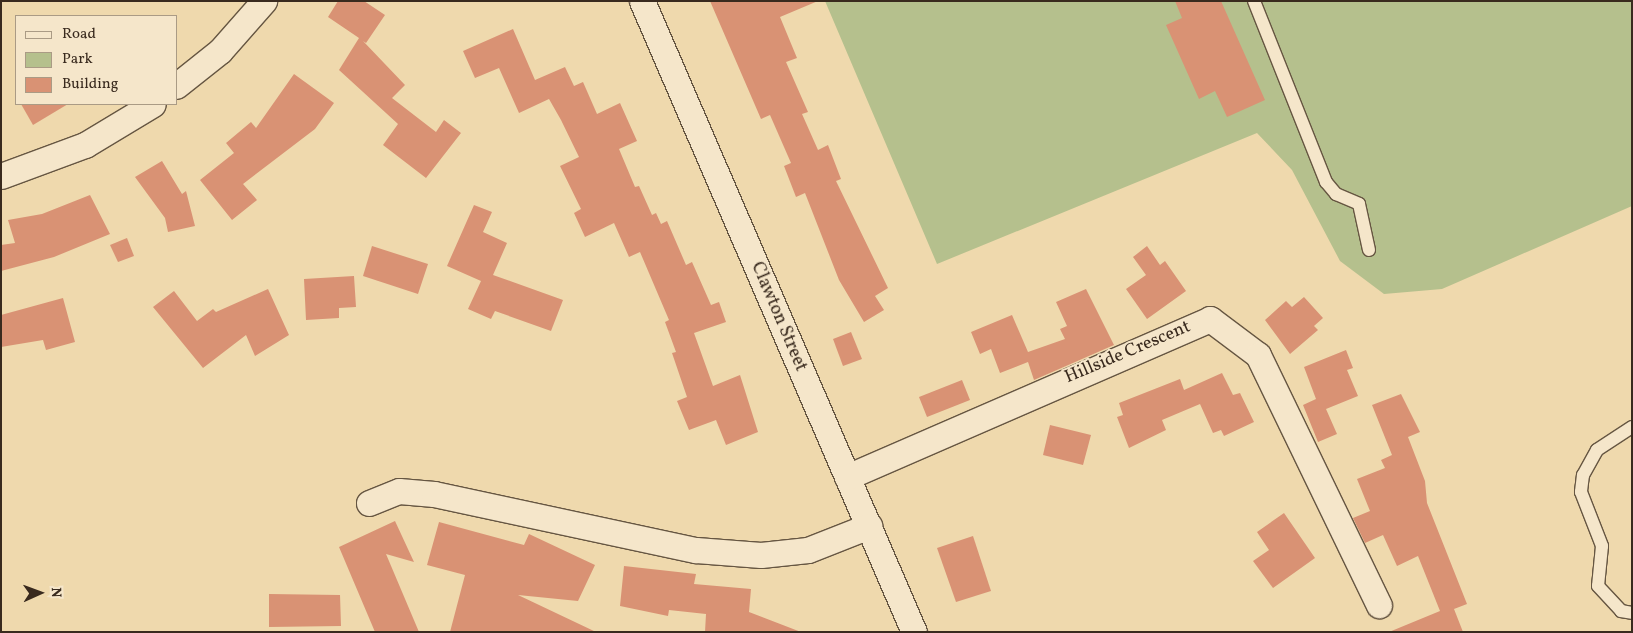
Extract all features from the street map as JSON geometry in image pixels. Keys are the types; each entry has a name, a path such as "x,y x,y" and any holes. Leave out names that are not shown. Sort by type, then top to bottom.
{"street":[{"path":"178,84 220,51 264,1"},
{"name":"Clawton Street","path":"642,1 914,632"},
{"path":"1,176 85,145 151,105"},
{"name":"Hillside Crescent","path":"847,477 1210,319 1258,355 1379,605"},
{"path":"369,503 399,491 434,494 696,550 761,555 808,550 869,526"}],"lane":[{"path":"1254,1 1326,182 1336,194 1359,204 1369,250"},
{"path":"1632,427 1597,450 1582,475 1581,492 1602,546 1598,586 1621,611 1632,613"}],"green space":[{"path":"825,1 1632,1 1632,206 1442,289 1384,294 1340,261 1292,170 1257,133 937,264"}],"building":[{"path":"338,1 364,1 385,15 366,43 363,41 405,85 392,98 436,132 444,120 461,133 426,178 383,145 398,124 339,70 359,38 328,17"},
{"path":"710,1 818,1 780,17 797,58 786,62 808,112 802,114 818,150 828,145 841,179 836,181 888,288 875,296 884,310 864,322 839,280 805,193 796,197 784,166 791,163 770,115 761,119"},
{"path":"1175,1 1221,1 1265,100 1227,117 1215,91 1199,99 1166,25 1182,18"},
{"path":"513,29 535,80 565,67 574,86 583,82 597,114 620,103 637,141 619,149 635,187 639,186 652,215 656,213 661,224 667,221 686,265 692,262 711,305 719,302 726,322 694,333 713,386 740,375 758,432 726,445 716,420 689,430 677,401 687,397 672,353 676,352 665,322 669,320 640,252 629,257 614,223 585,237 574,213 581,209 560,166 579,157 549,99 519,113 499,68 475,78 463,51"},
{"path":"294,74 334,103 315,129 243,184 257,200 232,220 200,180 234,153 226,143 251,122 256,128"},
{"path":"22,105 66,105 33,125"},
{"path":"162,161 182,194 186,191 195,226 168,232 165,218 135,177"},
{"path":"90,195 110,234 54,257 1,271 1,245 15,243 8,220 42,214"},
{"path":"474,205 492,212 483,232 507,243 493,275 563,300 551,331 495,311 491,319 468,309 481,281 447,266"},
{"path":"127,238 134,256 118,262 110,245"},
{"path":"372,246 428,264 418,294 363,276"},
{"path":"1147,246 1160,265 1165,261 1186,291 1147,319 1126,289 1146,275 1133,257"},
{"path":"354,276 356,307 339,308 339,318 306,320 304,279"},
{"path":"268,289 289,335 255,356 246,335 203,368 153,307 174,291 197,321 213,309 216,312"},
{"path":"1086,289 1114,345 1034,380 1028,362 1000,373 991,349 980,354 971,332 1012,315 1028,352 1065,339 1060,329 1067,326 1056,302"},
{"path":"1304,297 1323,318 1314,326 1318,330 1290,354 1265,320 1286,301 1292,307"},
{"path":"63,298 75,342 46,350 43,340 1,347 1,315"},
{"path":"851,332 862,359 843,366 833,339"},
{"path":"1346,350 1353,368 1347,370 1358,396 1326,409 1337,434 1318,442 1303,405 1316,399 1304,367"},
{"path":"1222,373 1233,395 1240,393 1254,422 1224,436 1221,430 1213,433 1200,404 1162,420 1166,430 1129,448 1117,417 1123,415 1119,403 1180,379 1184,390"},
{"path":"962,380 970,400 927,417 919,397"},
{"path":"1401,394 1420,432 1408,437 1425,481 1427,503 1467,604 1454,609 1463,632 1389,632 1440,611 1418,556 1397,566 1383,535 1365,543 1353,518 1370,511 1357,479 1385,468 1381,460 1392,455 1372,405"},
{"path":"1050,425 1091,435 1083,465 1043,455"},
{"path":"1284,513 1315,558 1273,588 1253,561 1269,550 1257,532"},
{"path":"395,521 414,562 386,554 419,632 375,632 339,547"},
{"path":"439,522 524,545 529,534 595,565 578,601 518,595 596,632 450,632 465,575 427,565"},
{"path":"973,536 991,591 956,602 937,548"},
{"path":"624,566 696,574 694,584 751,589 749,612 801,632 705,632 706,614 669,610 668,616 620,606"},
{"path":"269,594 340,595 341,626 269,627"}]}
